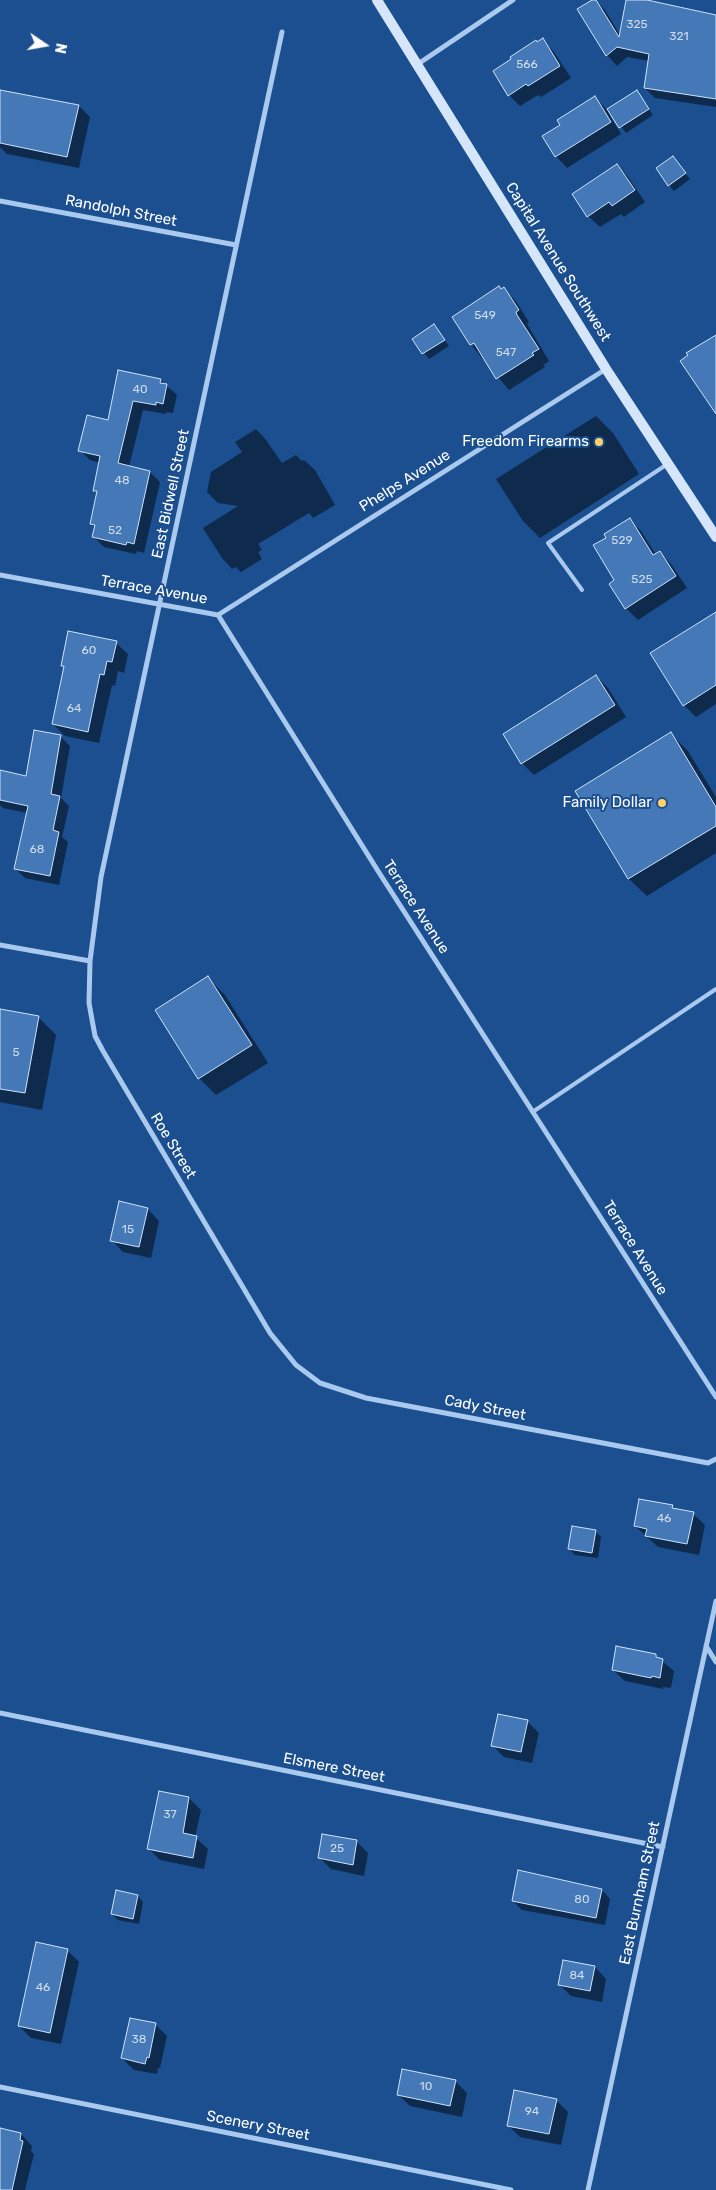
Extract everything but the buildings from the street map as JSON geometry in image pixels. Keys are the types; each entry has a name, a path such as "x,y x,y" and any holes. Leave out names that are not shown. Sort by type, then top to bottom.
{"main road":[{"name":"Capital Avenue Southwest","path":"377,0 606,369 716,537"}],"street":[{"path":"418,64 513,0"},
{"name":"East Bidwell Street","path":"90,962 101,877 282,32"},
{"name":"Randolph Street","path":"0,201 236,245"},
{"name":"Phelps Avenue","path":"218,615 606,369"},
{"name":"Terrace Avenue","path":"0,575 218,615 378,871 716,1397"},
{"path":"0,945 90,962"},
{"name":"Roe Street","path":"90,962 91,1020 103,1051 270,1333"},
{"name":"Cady Street","path":"270,1333 296,1365 320,1383 366,1398 708,1462 716,1459"},
{"name":"East Burnham Street","path":"588,2190 716,1601"},
{"path":"706,1646 716,1662"},
{"name":"Elsmere Street","path":"0,1713 663,1847"},
{"name":"Scenery Street","path":"0,2087 511,2190"}],"lane":[{"path":"582,590 548,543 668,464"},
{"path":"534,1111 716,989"}],"place":[{"name":"Freedom Firearms","path":"599,442"},
{"name":"Family Dollar","path":"662,803"}]}
